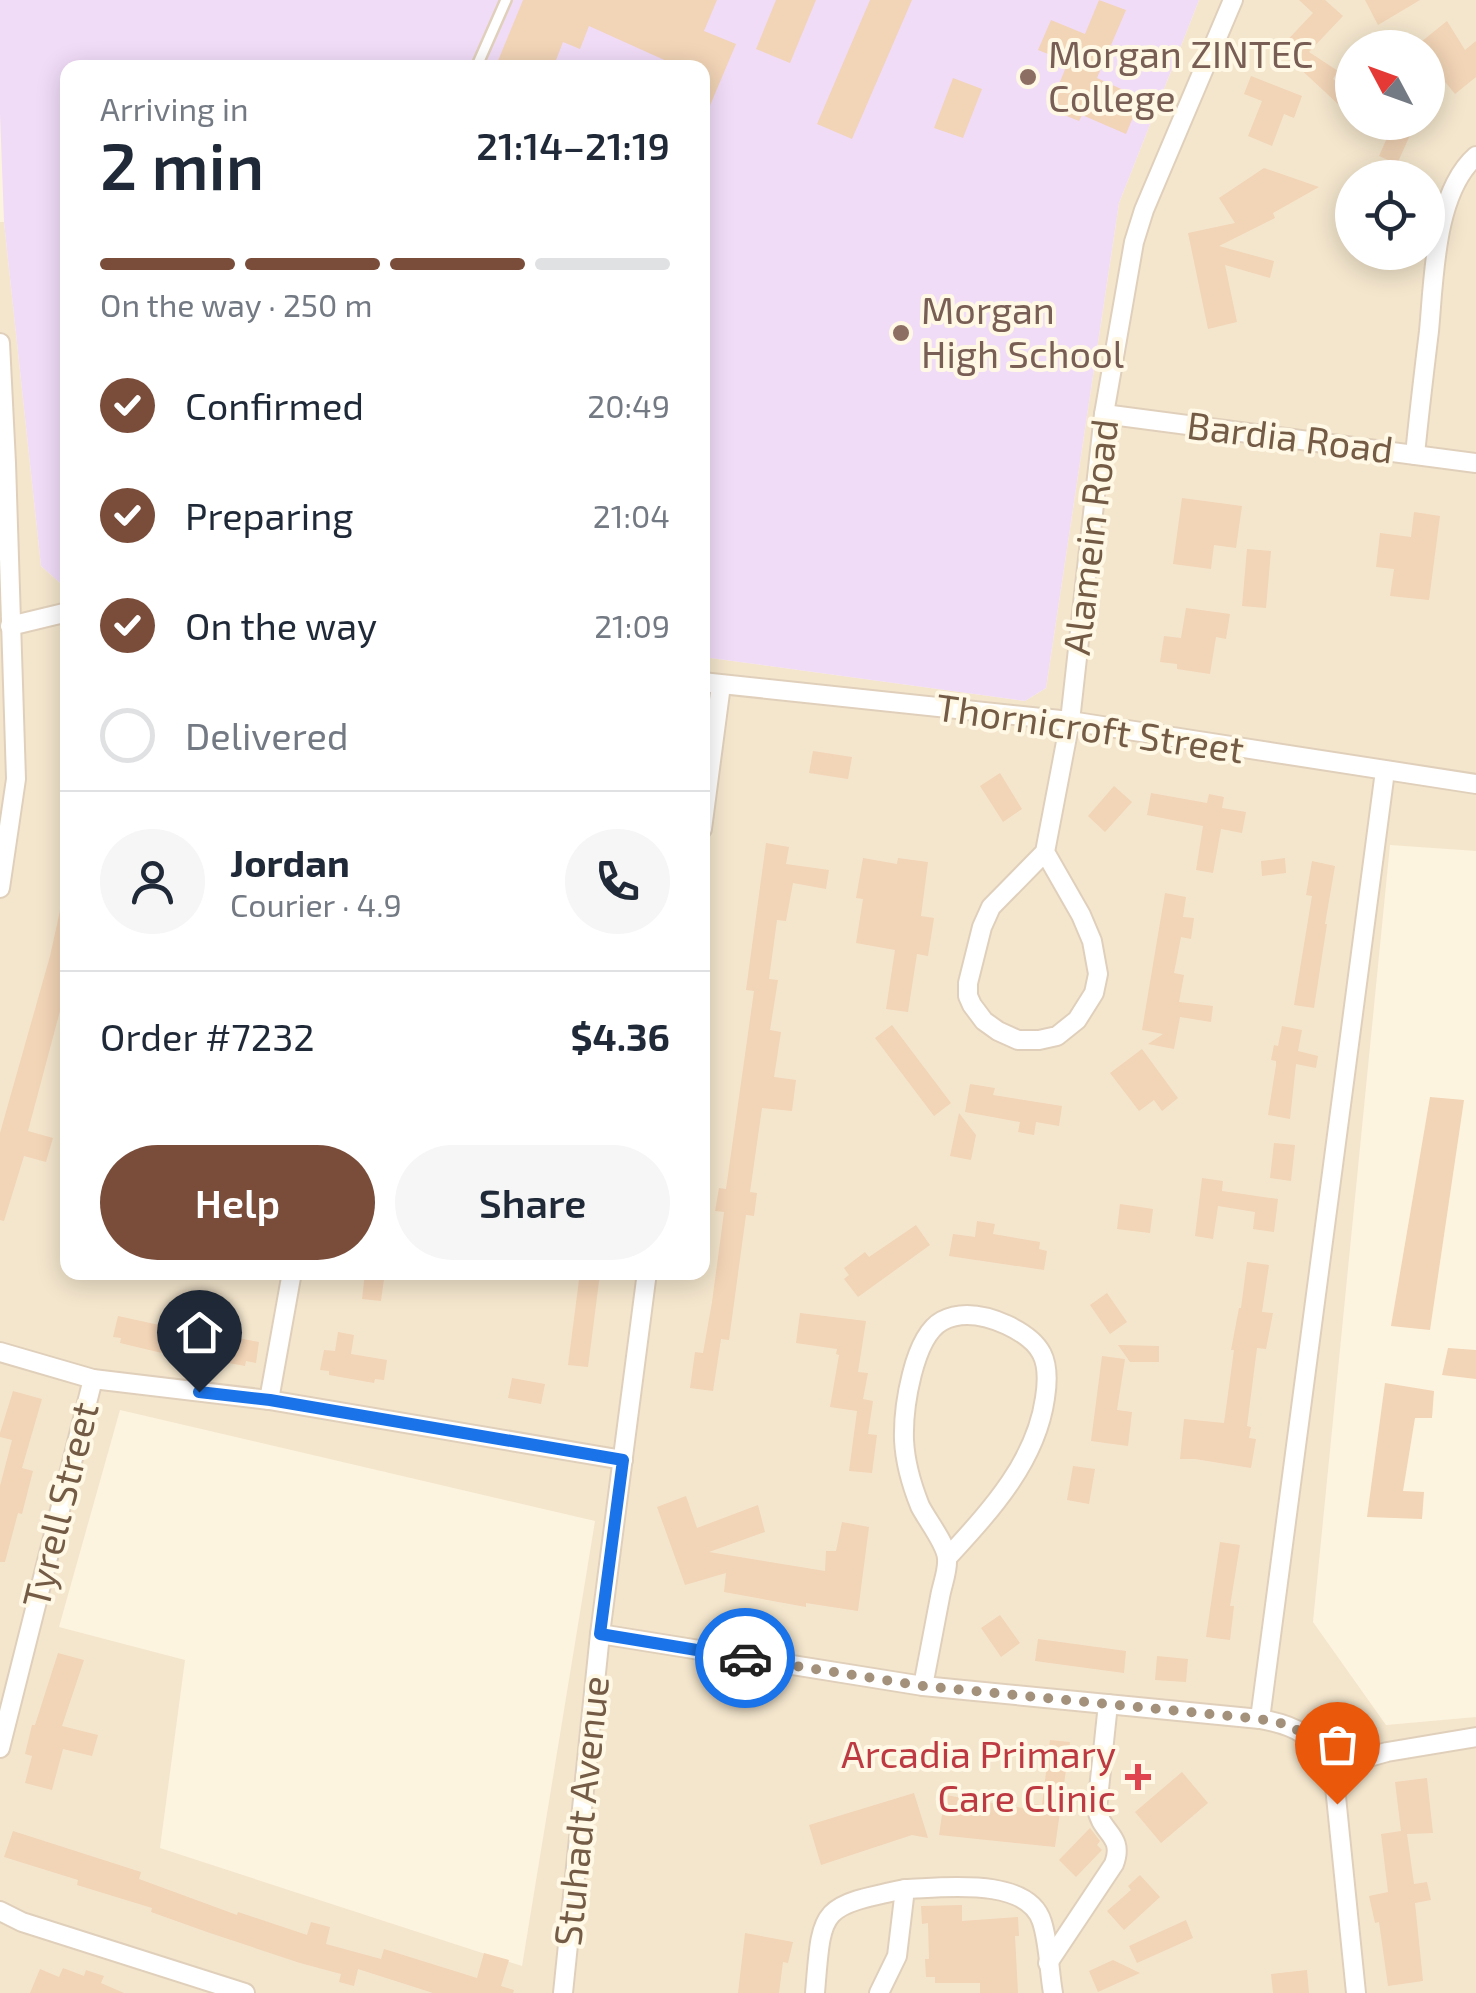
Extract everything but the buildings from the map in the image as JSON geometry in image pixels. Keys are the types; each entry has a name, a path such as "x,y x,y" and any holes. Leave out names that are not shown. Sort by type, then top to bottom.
{"street":[{"name":"Alamein Road","path":"1044,852 1070,721 1104,414 1134,242 1233,0"},
{"path":"1415,454 1439,236 1452,190 1467,163 1476,156"},
{"path":"0,343 16,779 6,816 0,888"},
{"name":"Bardia Road","path":"1104,414 1476,463"},
{"path":"10,626 60,614"},
{"path":"710,713 712,684"},
{"name":"Thornicroft Street","path":"712,684 1070,721 1476,784"},
{"path":"1260,1719 1386,772"},
{"path":"1044,852 1082,916 1098,974 1094,993 1077,1020 1056,1036 1018,1040 984,1021 968,996 968,983 982,927 991,908 1044,852"},
{"path":"270,1400 291,1280"},
{"name":"Stuhadt Avenue","path":"563,1993 600,1634 646,1280"},
{"path":"923,1686 948,1557 990,1512 1036,1437 1048,1375 1046,1360 1022,1333 1002,1322 967,1313 937,1323 924,1340 912,1366 904,1438 920,1506 948,1557"},
{"path":"0,1352 93,1379 270,1400 623,1460"},
{"name":"Tyrell Street","path":"0,1748 93,1379"},
{"path":"600,1634 923,1686 1290,1725 1317,1744 1333,1767 1356,1993"},
{"path":"1048,1962 1118,1853 1117,1840 1104,1826 1097,1808 1108,1704"},
{"path":"1333,1767 1387,1752 1476,1737"},
{"path":"814,1993 820,1931 838,1908 852,1900 905,1890 953,1888 1005,1891 1034,1906 1042,1921 1053,1993"},
{"path":"879,1993 897,1956 905,1890"},
{"path":"0,1911 22,1922 245,1993"}],"lane":[{"path":"480,60 506,0"}],"shaded area":[{"name":"Morgan High School","path":"0,0 1199,0 1119,203 1046,688 1025,701 710,658 710,60 60,60 60,583 41,566 4,222"},
{"path":"1199,0 1476,0 1476,851 1390,845 1313,1622 1386,1725 1476,1717 1476,1993 0,1993 0,222 4,222 41,566 60,583 60,1280 710,1280 710,658 1025,701 1046,688 1119,203","holes":["120,1410 595,1521 522,1966 160,1848 185,1660 59,1627"]}],"way so far":[{"path":"745,1658 923,1686 1290,1725 1317,1744 1333,1767 1337,1804"}],"place":[{"name":"Morgan ZINTEC College","path":"1028,77"},
{"name":"Morgan High School","path":"901,333"},
{"name":"Arcadia Primary Care Clinic","path":"1138,1777"}],"route":[{"path":"199,1392 270,1400 623,1460 600,1634 745,1658"}]}
